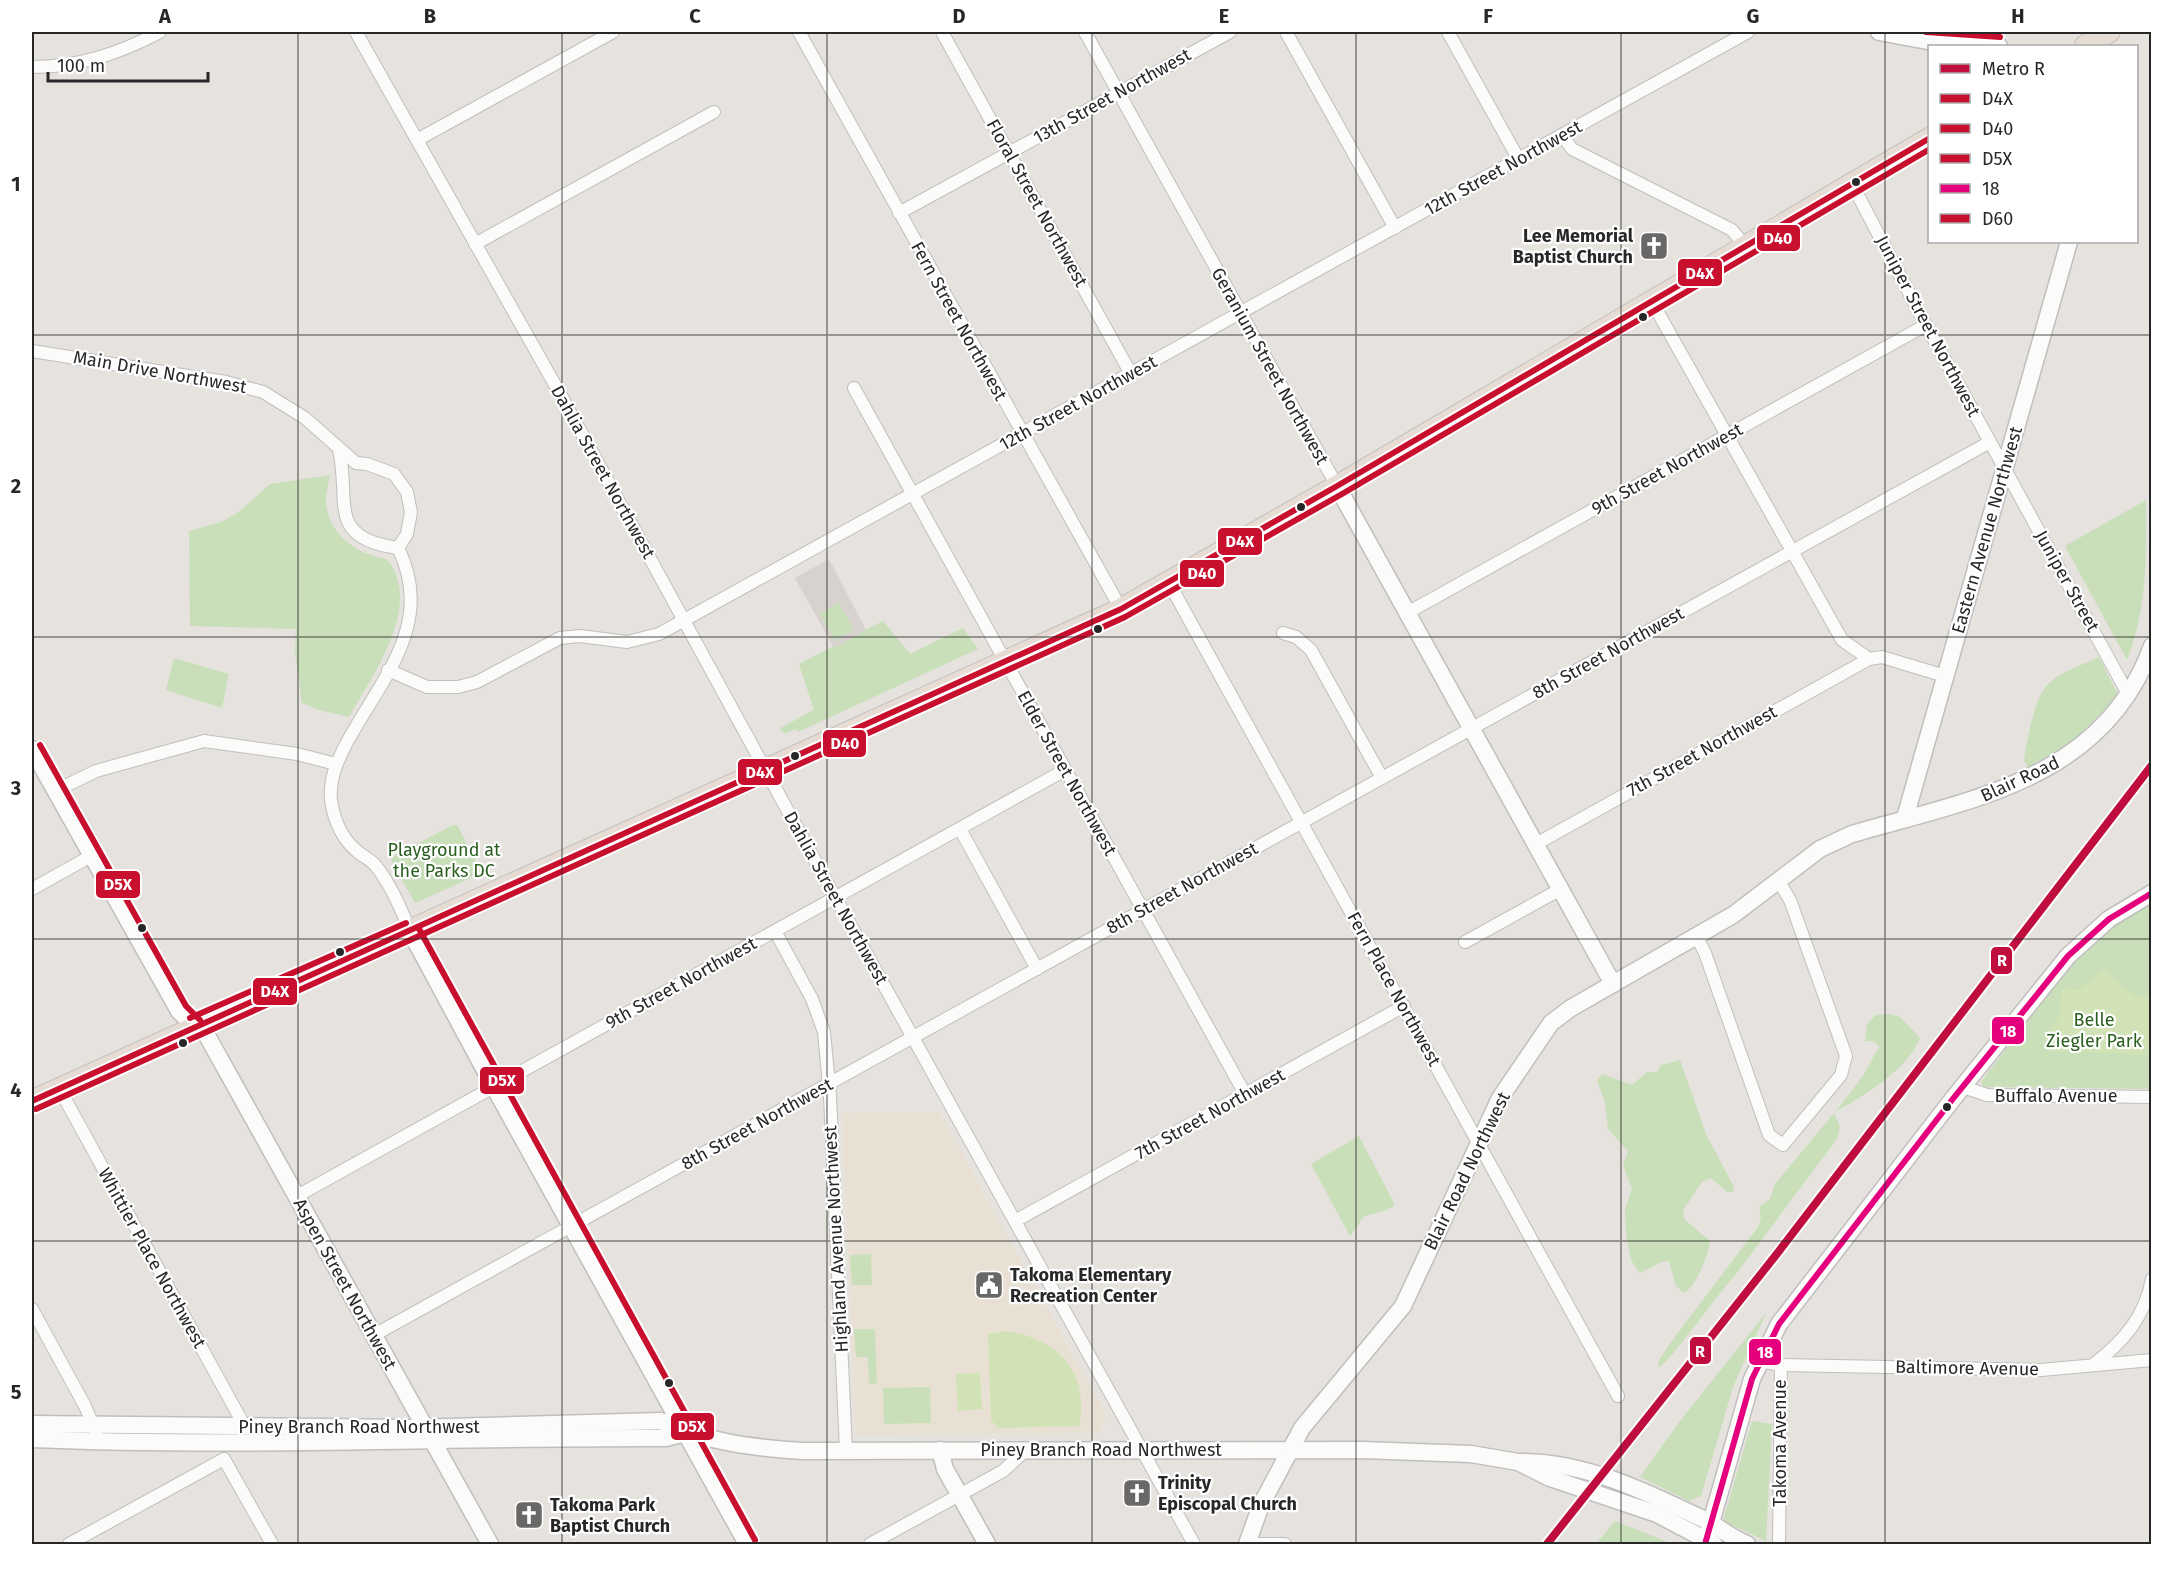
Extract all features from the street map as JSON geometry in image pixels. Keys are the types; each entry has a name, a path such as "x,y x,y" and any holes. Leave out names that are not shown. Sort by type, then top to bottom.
{"highway":[{"path":"2086,45 2109,32"},
{"path":"32,1101 1120,609 1337,486 1928,139"}],"street":[{"path":"32,67 63,67 90,61 160,32"},
{"name":"Dahlia Street Northwest","path":"356,32 684,620 835,898 1194,1545"},
{"path":"417,140 613,32"},
{"name":"Fern Street Northwest","path":"799,32 1120,609"},
{"name":"Floral Street Northwest","path":"942,32 1131,374"},
{"name":"Geranium Street Northwest","path":"1085,32 1613,984"},
{"name":"13th Street Northwest","path":"899,213 1230,32"},
{"path":"1286,32 1395,228"},
{"path":"1448,32 1519,160"},
{"name":"12th Street Northwest","path":"388,670 427,687 458,687 477,682 560,638 580,636 610,642 634,642 659,634 1749,32"},
{"path":"1879,32 1938,44 1994,41"},
{"path":"475,244 714,112"},
{"path":"1562,135 1572,149 1732,230 1745,246"},
{"name":"Juniper Street Northwest","path":"1852,184 2005,468"},
{"name":"Eastern Avenue Northwest","path":"1905,818 2069,243"},
{"path":"1651,300 1836,632 1848,646 1869,659 1882,657 1946,676"},
{"name":"9th Street Northwest","path":"1407,613 1926,325"},
{"name":"Main Drive Northwest","path":"32,351 107,361 252,388 291,408 339,450 362,463 394,474 407,492 411,512 407,534 398,548"},
{"name":"Elder Street Northwest","path":"854,388 1245,1094"},
{"name":"8th Street Northwest","path":"374,1335 1990,442"},
{"path":"339,450 345,517 355,532 367,541 398,548 410,578 412,607 406,635 336,764 331,796 339,827 352,847 377,867 493,1087 747,1545"},
{"path":"343,476 362,463"},
{"name":"Juniper Street","path":"2005,468 2128,693"},
{"name":"Fern Place Northwest","path":"1169,583 1618,1396"},
{"path":"1283,633 1302,641 1311,650 1382,778"},
{"name":"Blair Road","path":"1905,818 1981,797 2050,767 2073,753 2095,735 2128,693 2151,646"},
{"name":"7th Street Northwest","path":"1536,844 1869,659"},
{"path":"55,791 96,771 194,742 214,742 297,754 336,764"},
{"name":"Aspen Street Northwest","path":"32,749 179,1011 197,1025 297,1196 489,1545"},
{"name":"9th Street Northwest","path":"297,1196 1065,770"},
{"name":"Blair Road Northwest","path":"1247,1544 1261,1505 1302,1428 1403,1306 1505,1090 1551,1023 1565,1011 1733,915 1832,842 1905,818"},
{"path":"960,829 1037,969"},
{"path":"32,889 91,856"},
{"path":"1696,936 1705,953 1770,1135 1783,1145 1841,1075 1846,1056 1790,900 1778,880"},
{"path":"1465,942 1561,889"},
{"name":"Takoma Avenue","path":"1779,1545 1781,1365 1760,1361 1779,1324 2068,956 2109,920 2151,893"},
{"name":"Highland Avenue Northwest","path":"775,931 821,1021 829,1084 846,1451"},
{"name":"7th Street Northwest","path":"1015,1221 1404,1006"},
{"name":"Buffalo Avenue","path":"1963,1087 1987,1095 2151,1096"},
{"name":"Whittier Place Northwest","path":"59,1088 245,1426"},
{"path":"2092,1366 2114,1349 2132,1328 2151,1285"},
{"path":"32,1309 96,1434"},
{"name":"Baltimore Avenue","path":"1781,1365 2021,1370 2151,1360"},
{"path":"1709,1538 1752,1379 1760,1361"},
{"name":"Piney Branch Road Northwest","path":"32,1424 96,1434 427,1434"},
{"name":"Piney Branch Road Northwest","path":"32,1439 245,1426 521,1438 666,1438 685,1433 776,1449 846,1451 1452,1452 1518,1462 1549,1462 1609,1478 1709,1538 1747,1545"},
{"path":"940,1450 945,1469 987,1545"},
{"path":"870,1545 1008,1467 1026,1450"},
{"path":"69,1545 224,1459 272,1545"},
{"path":"1247,1544 1285,1545"}],"shaded area":[{"path":"829,559 866,630 834,648 795,578","holes":["839,603 854,630 834,640 820,613"]},
{"path":"939,1112 1107,1417 1098,1433 856,1435 842,1113"}],"green space":[{"path":"330,475 326,504 333,525 347,542 356,548 387,559 397,578 400,597 398,618 391,640 349,717 319,710 302,703 295,651 296,629 190,626 189,531 221,522 239,512 270,484"},
{"path":"2146,500 2146,561 2142,601 2134,640 2127,660 2065,546"},
{"path":"839,602 854,630 834,641 819,613"},
{"path":"883,621 910,654 963,628 978,649 798,732 796,729 784,734 780,728 814,710 799,664"},
{"path":"2099,657 2117,693 2116,699 2061,753 2029,768 2024,761 2027,742 2035,708 2044,689 2060,675"},
{"path":"174,658 229,674 222,708 166,690"},
{"name":"Playground at the Parks DC","path":"457,825 482,873 415,903 390,858"},
{"name":"Belle Ziegler Park","path":"2151,904 2151,1089 1984,1087 1981,1082 2037,1008 2079,958 2102,936 2126,918"},
{"path":"2102,969 2135,996 2151,997 2152,1051 2149,1055 2050,1051 2044,1039 2059,1018 2062,989 2079,990"},
{"path":"1890,1014 1900,1017 1920,1038 1914,1049 1884,1081 1835,1112 1880,1047 1874,1041 1865,1041 1867,1025 1875,1015"},
{"path":"1680,1060 1706,1134 1734,1187 1733,1192 1727,1192 1711,1178 1702,1182 1683,1210 1684,1219 1710,1241 1697,1277 1684,1293 1676,1286 1669,1261 1640,1273 1631,1260 1626,1235 1625,1209 1632,1189 1623,1165 1628,1151 1608,1129 1605,1103 1597,1080 1602,1074 1632,1085 1647,1072 1657,1072 1661,1065"},
{"path":"1834,1113 1840,1126 1837,1139 1733,1278 1672,1355 1658,1368 1659,1360 1671,1342 1758,1227 1761,1218 1759,1207 1770,1199 1775,1184"},
{"path":"1359,1136 1395,1205 1384,1211 1364,1216 1350,1236 1311,1164"},
{"path":"871,1254 872,1285 852,1285 850,1255"},
{"path":"1766,1313 1733,1387 1701,1496 1689,1501 1640,1477 1680,1421"},
{"path":"854,1329 875,1329 877,1384 869,1384 868,1357 856,1357"},
{"path":"1005,1331 1040,1341 1066,1361 1079,1389 1081,1406 1079,1426 998,1428 991,1420 988,1334"},
{"path":"980,1373 982,1409 958,1411 956,1374"},
{"path":"930,1387 931,1423 884,1424 883,1388"},
{"path":"1752,1421 1772,1424 1766,1541 1723,1521"},
{"path":"1615,1521 1673,1544 1596,1544"}],"metro line":[{"name":"R","path":"1547,1544 1776,1255 2152,765"}],"transit line":[{"name":"D60","path":"1926,32 2000,37"},
{"name":"D4X","path":"32,1101 1121,609 1337,486 1928,139"},
{"name":"D40","path":"36,1109 1125,617 1342,494 1928,150"},
{"name":"D5X","path":"40,745 186,1006 200,1020"},
{"name":"18","path":"1705,1544 1752,1379 1779,1324 1952,1100 2068,956 2109,919 2152,893"},
{"name":"D5X","path":"190,1018 406,923"},
{"name":"D5X","path":"418,927 755,1540"}],"place":[{"name":"Lee Memorial Baptist Church","path":"1654,246"},
{"name":"Takoma Elementary Recreation Center","path":"989,1285"},
{"name":"Trinity Episcopal Church","path":"1137,1493"},
{"name":"Takoma Park Baptist Church","path":"529,1515"}]}
